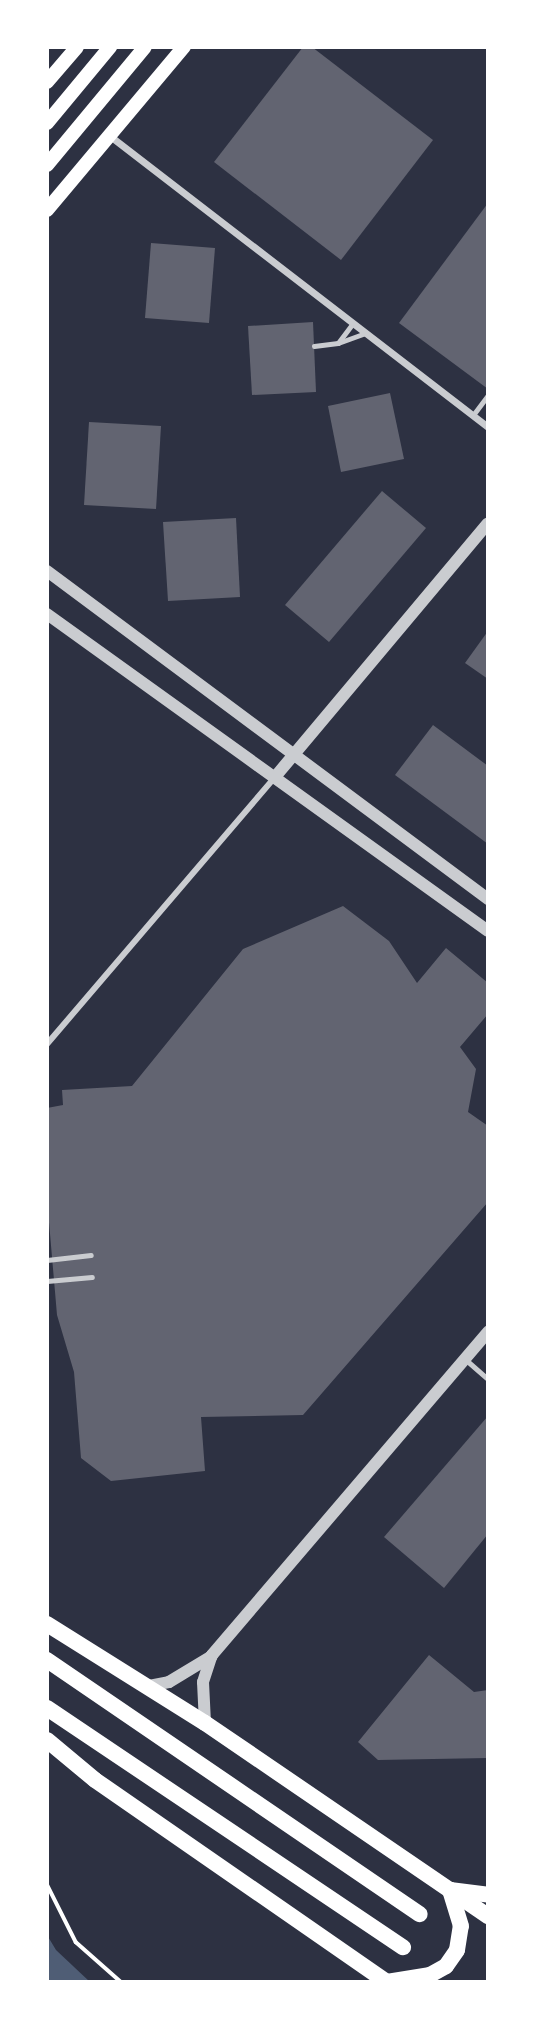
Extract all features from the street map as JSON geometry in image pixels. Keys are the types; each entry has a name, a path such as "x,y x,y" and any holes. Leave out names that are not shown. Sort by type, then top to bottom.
{"main road":[{"path":"47,82 77,47"},
{"path":"47,123 110,47"},
{"path":"47,165 145,47"},
{"path":"47,209 184,47"},
{"path":"47,1624 205,1723 488,1916"},
{"path":"47,1660 420,1914"},
{"path":"47,1708 402,1947"},
{"path":"47,1741 95,1780 387,1982 430,1975 446,1966 457,1950 461,1926 450,1890"},
{"path":"47,1752 95,1780"},
{"path":"450,1890 488,1895"},
{"path":"354,1960 373,1982"}],"street":[{"path":"109,136 488,426"},
{"path":"47,1044 275,778 488,523"},
{"path":"47,571 488,899"},
{"path":"47,614 488,931"},
{"path":"149,1686 170,1682 212,1656 488,1332"},
{"path":"205,1723 202,1690 212,1656"}],"lane":[{"path":"338,343 353,323"},
{"path":"314,346 338,343 366,333"},
{"path":"473,415 488,395"},
{"path":"47,1260 91,1255"},
{"path":"47,1281 92,1277"},
{"path":"465,1359 488,1379"}],"path":[{"path":"47,1884 76,1942 121,1982"}],"water":[{"path":"47,1935 56,1950 90,1982 47,1982"}],"building":[{"path":"303,47 312,47 433,140 341,260 214,162"},
{"path":"488,203 488,389 399,323"},
{"path":"151,243 215,248 209,323 145,318"},
{"path":"313,322 316,392 252,395 248,326"},
{"path":"390,393 404,459 341,472 328,406"},
{"path":"89,422 161,426 156,509 84,505"},
{"path":"382,491 426,528 329,642 285,605"},
{"path":"236,518 240,597 168,601 163,522"},
{"path":"488,631 488,679 465,663"},
{"path":"433,725 488,766 488,844 395,775"},
{"path":"343,906 389,941 417,983 446,948 488,983 488,1014 460,1047 476,1069 468,1112 488,1126 488,1202 303,1415 201,1417 205,1471 111,1481 81,1458 74,1372 57,1315 47,1199 47,1108 63,1105 62,1090 132,1086 243,949"},
{"path":"488,1416 488,1534 444,1588 384,1537"},
{"path":"429,1655 474,1692 488,1690 488,1758 378,1760 358,1742"}]}
